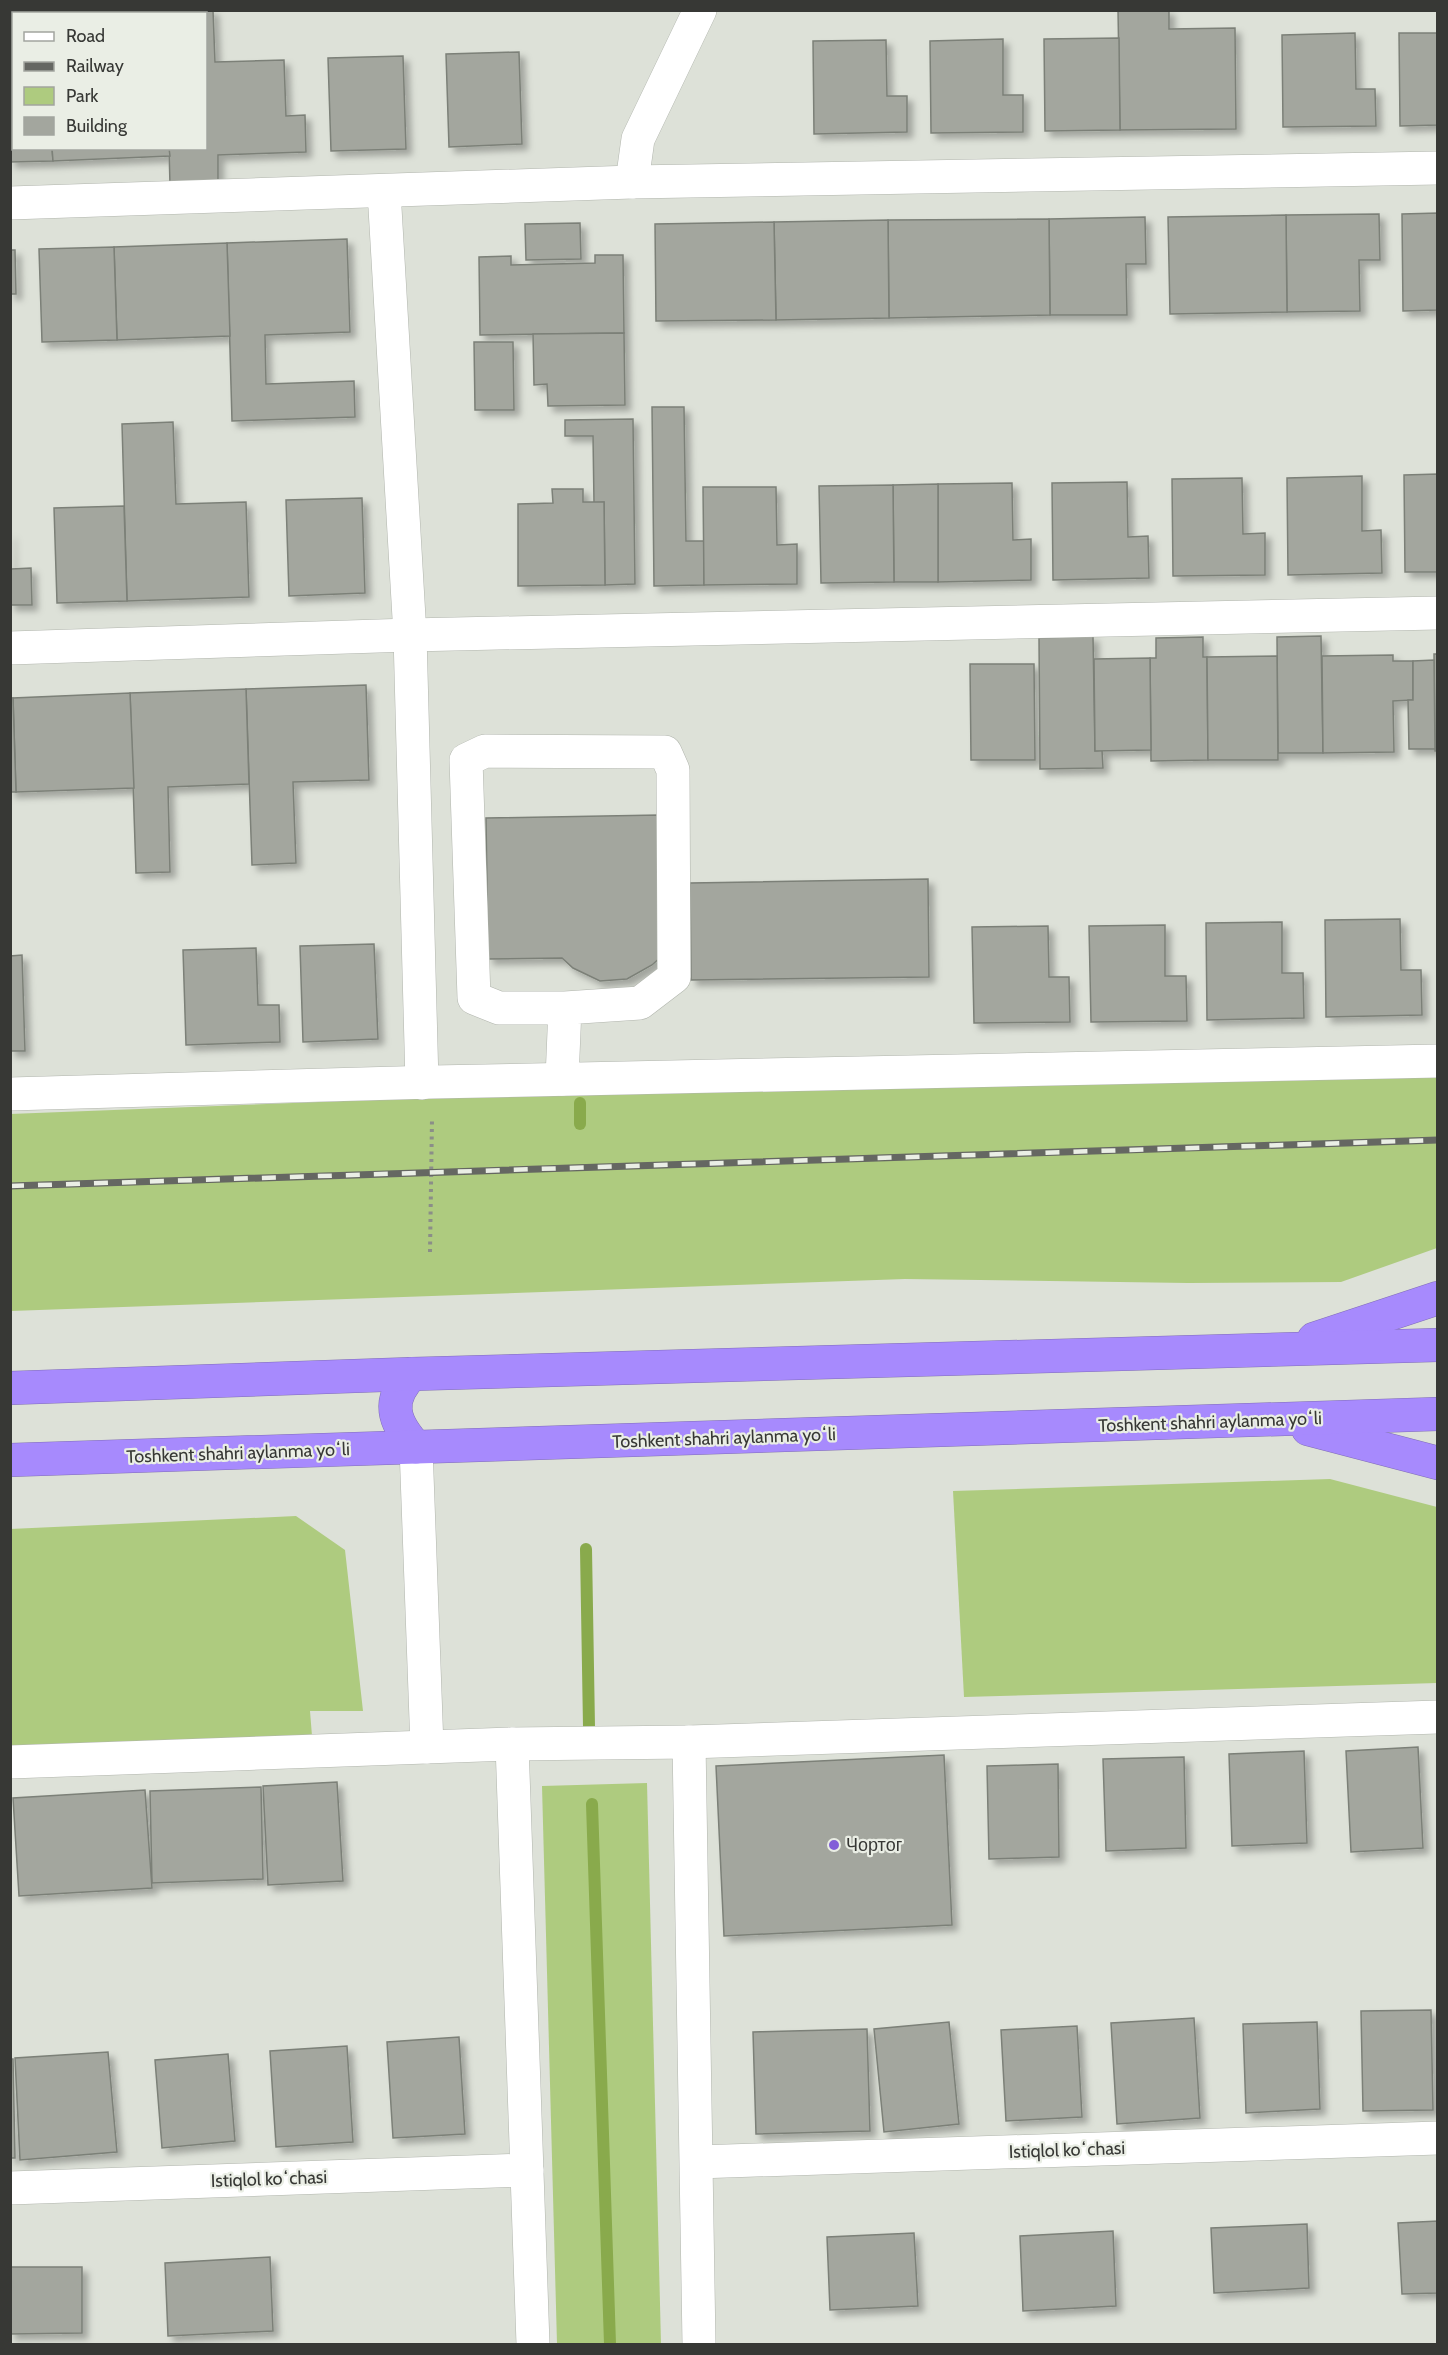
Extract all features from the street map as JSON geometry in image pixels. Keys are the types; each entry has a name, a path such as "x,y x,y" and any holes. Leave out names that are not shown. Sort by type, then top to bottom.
{"highway":[{"path":"1280,1351 1437,1298"},
{"path":"10,1388 412,1374 1437,1345"},
{"path":"412,1374 398,1390 395,1410 402,1430 416,1448"},
{"name":"Toshkent shahri aylanma yoʻli","path":"10,1460 1437,1414"},
{"path":"1271,1420 1437,1463"}],"street":[{"path":"632,182 638,139 700,10"},
{"path":"10,204 632,182 1437,168"},
{"path":"384,191 410,634 427,1082"},
{"path":"10,648 410,634 1437,613"},
{"path":"485,751 665,752 673,770 674,977 640,1003 565,1008 499,1008 474,998 466,760 485,751"},
{"path":"562,1079 565,1008"},
{"path":"10,1094 427,1082 1437,1061"},
{"path":"416,1448 427,1747"},
{"path":"10,1762 512,1744 688,1742 1437,1717"},
{"path":"688,1742 699,2344"},
{"path":"512,1744 533,2344"},
{"name":"Istiqlol koʻchasi","path":"697,2162 1437,2138"},
{"name":"Istiqlol koʻchasi","path":"10,2188 527,2170"}],"path":[{"path":"427,1082 430,1252"}],"green space":[{"path":"1437,1077 1437,1248 1341,1282 1188,1283 905,1279 11,1311 10,1114 421,1098"},
{"path":"1330,1479 1437,1507 1437,1683 964,1697 953,1491"},
{"path":"296,1516 345,1550 363,1711 310,1711 312,1736 11,1746 10,1529"},
{"path":"647,1783 661,2344 557,2344 542,1786"}],"building":[{"path":"48,10 102,10 102,12 48,12"},
{"path":"165,10 213,10 215,62 284,60 286,116 305,115 306,152 218,155 218,184 170,185 169,150 207,150 207,12 165,12"},
{"path":"1118,10 1169,10 1169,29 1235,28 1236,129 1120,130"},
{"path":"1355,33 1356,89 1375,89 1376,126 1283,127 1282,35"},
{"path":"1399,33 1438,33 1438,125 1400,126"},
{"path":"1119,38 1120,130 1045,131 1044,39"},
{"path":"1003,39 1003,95 1023,95 1023,132 931,133 930,41"},
{"path":"886,40 887,96 907,96 907,132 814,134 813,41"},
{"path":"519,52 522,144 449,147 446,54"},
{"path":"403,56 406,149 331,151 328,58"},
{"path":"10,69 12,69 12,150 52,150 53,161 10,162"},
{"path":"52,150 169,150 170,156 53,161"},
{"path":"1438,213 1438,310 1403,311 1402,214"},
{"path":"1379,214 1380,260 1359,260 1360,311 1287,312 1286,215"},
{"path":"1286,215 1287,312 1170,314 1168,217"},
{"path":"1145,217 1146,264 1126,264 1127,315 1050,315 1049,219"},
{"path":"1049,219 1050,315 889,318 888,220"},
{"path":"888,220 889,318 776,320 774,222"},
{"path":"774,222 776,320 656,321 655,224"},
{"path":"580,223 581,259 526,260 525,224"},
{"path":"347,239 350,332 265,335 266,384 354,381 355,417 232,421 227,243"},
{"path":"227,243 230,336 117,340 114,247"},
{"path":"114,247 117,340 42,342 39,249"},
{"path":"10,250 15,250 16,294 10,294"},
{"path":"595,255 623,255 624,333 480,335 479,257 511,256 511,265 595,263"},
{"path":"624,333 625,405 548,406 547,384 534,385 533,334"},
{"path":"474,342 513,342 514,410 475,410"},
{"path":"652,407 684,407 686,541 704,541 704,585 654,586"},
{"path":"633,419 635,584 605,585 604,502 594,503 593,436 565,436 565,420"},
{"path":"173,422 176,504 246,502 249,597 127,601 122,424"},
{"path":"1438,474 1438,572 1405,572 1404,475"},
{"path":"1362,476 1362,531 1381,530 1382,573 1288,575 1287,478"},
{"path":"1242,478 1243,534 1265,533 1265,575 1173,576 1172,479"},
{"path":"1127,482 1128,537 1148,536 1149,578 1053,580 1052,483"},
{"path":"1012,483 1013,540 1031,539 1031,580 938,582 938,484"},
{"path":"938,484 938,582 894,582 893,485"},
{"path":"893,485 894,582 821,583 819,486"},
{"path":"703,487 776,487 777,545 797,544 797,584 704,585"},
{"path":"552,489 583,489 583,502 604,502 605,585 518,586 518,504 553,503"},
{"path":"362,498 365,593 289,596 286,500"},
{"path":"124,506 127,601 57,603 54,508"},
{"path":"10,533 11,569 31,568 32,605 10,605"},
{"path":"1093,636 1095,751 1102,750 1103,768 1040,769 1039,638"},
{"path":"1321,636 1323,753 1278,753 1277,637"},
{"path":"1203,637 1203,657 1207,657 1208,760 1151,761 1150,658 1156,658 1156,638"},
{"path":"1434,654 1438,654 1438,751 1435,751"},
{"path":"1393,655 1393,661 1413,661 1413,700 1393,701 1394,752 1323,753 1322,656"},
{"path":"1277,656 1278,760 1208,760 1207,657"},
{"path":"1150,658 1151,750 1095,751 1094,659"},
{"path":"1434,660 1435,749 1409,749 1408,700 1413,700 1413,661"},
{"path":"970,664 1034,664 1035,760 971,760"},
{"path":"366,685 369,780 293,782 296,863 252,865 246,689"},
{"path":"246,689 249,784 168,787 170,872 136,873 130,693"},
{"path":"130,693 134,788 16,792 13,698"},
{"path":"10,698 13,698 16,792 10,792"},
{"path":"659,815 662,956 652,965 627,979 600,981 573,968 562,958 488,959 486,818"},
{"path":"928,879 929,977 691,980 690,883"},
{"path":"1400,919 1401,970 1421,970 1422,1015 1326,1017 1325,920"},
{"path":"1282,922 1282,973 1303,973 1304,1018 1207,1020 1206,923"},
{"path":"1165,925 1165,976 1186,976 1187,1021 1091,1022 1089,926"},
{"path":"1048,926 1049,977 1069,977 1070,1022 974,1023 972,927"},
{"path":"374,944 378,1039 303,1042 300,946"},
{"path":"256,948 258,1005 279,1005 280,1042 186,1045 183,950"},
{"path":"22,955 25,1051 10,1051 10,956"},
{"path":"1418,1747 1423,1848 1351,1852 1346,1751"},
{"path":"1304,1751 1307,1843 1232,1846 1229,1754"},
{"name":"Чортог","path":"944,1755 952,1925 724,1936 716,1766"},
{"path":"1184,1757 1186,1848 1106,1851 1103,1759"},
{"path":"1058,1764 1059,1857 989,1859 987,1766"},
{"path":"337,1782 343,1881 268,1885 263,1786"},
{"path":"261,1787 263,1879 152,1883 150,1791"},
{"path":"145,1790 152,1888 19,1896 13,1798"},
{"path":"1431,2010 1433,2110 1363,2111 1361,2011"},
{"path":"1194,2018 1200,2118 1117,2124 1111,2023"},
{"path":"949,2022 959,2124 884,2132 874,2029"},
{"path":"1317,2022 1320,2109 1246,2113 1243,2024"},
{"path":"1077,2026 1082,2117 1006,2121 1001,2030"},
{"path":"867,2029 870,2131 756,2134 753,2032"},
{"path":"459,2037 465,2134 393,2138 387,2042"},
{"path":"347,2046 353,2142 276,2147 270,2051"},
{"path":"108,2052 117,2152 20,2160 15,2058"},
{"path":"228,2054 235,2141 162,2148 155,2060"},
{"path":"10,2059 13,2059 15,2158 10,2158"},
{"path":"1438,2221 1438,2293 1402,2294 1398,2223"},
{"path":"1307,2224 1309,2288 1214,2293 1211,2228"},
{"path":"1113,2231 1116,2306 1023,2311 1020,2236"},
{"path":"914,2233 918,2306 830,2310 827,2237"},
{"path":"270,2257 273,2331 168,2336 165,2263"},
{"path":"10,2267 82,2267 82,2333 10,2334"}],"waterway":[{"path":"580,1103 580,1124"},
{"path":"586,1549 589,1727"},
{"path":"592,1804 610,2344"}],"railway":[{"path":"10,1186 1438,1140"}],"place":[{"name":"Чортог","path":"834,1845"}]}
